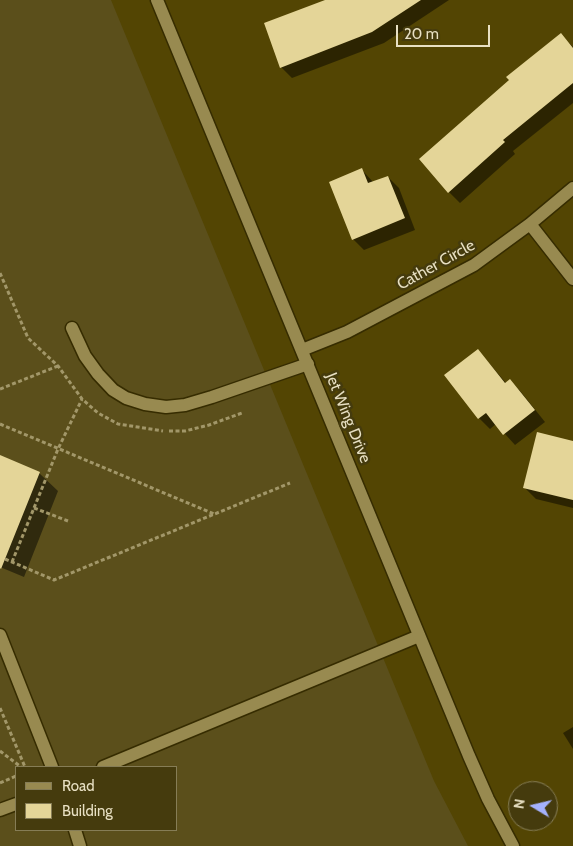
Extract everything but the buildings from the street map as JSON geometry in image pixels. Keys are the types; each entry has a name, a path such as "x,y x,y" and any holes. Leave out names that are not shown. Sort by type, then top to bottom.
{"main road":[{"name":"Jet Wing Drive","path":"157,0 476,773 513,846"},
{"name":"Cather Circle","path":"302,350 347,332 474,265 530,224 573,188"},
{"path":"530,224 573,279"},
{"path":"72,328 85,356 113,390 126,398 159,406 185,405 308,364"},
{"path":"0,635 52,766"},
{"path":"105,766 419,636"},
{"path":"0,810 15,804"},
{"path":"74,831 80,846"}],"path":[{"path":"0,389 58,366"},
{"path":"12,562 58,449 82,399"},
{"path":"0,424 215,515"},
{"path":"5,559 54,580 290,483"},
{"path":"34,508 68,521"},
{"path":"0,708 23,766"},
{"path":"0,751 22,766"},
{"path":"0,783 15,776"}],"shaded area":[{"path":"0,0 111,0 434,781 468,846 0,846"}]}
